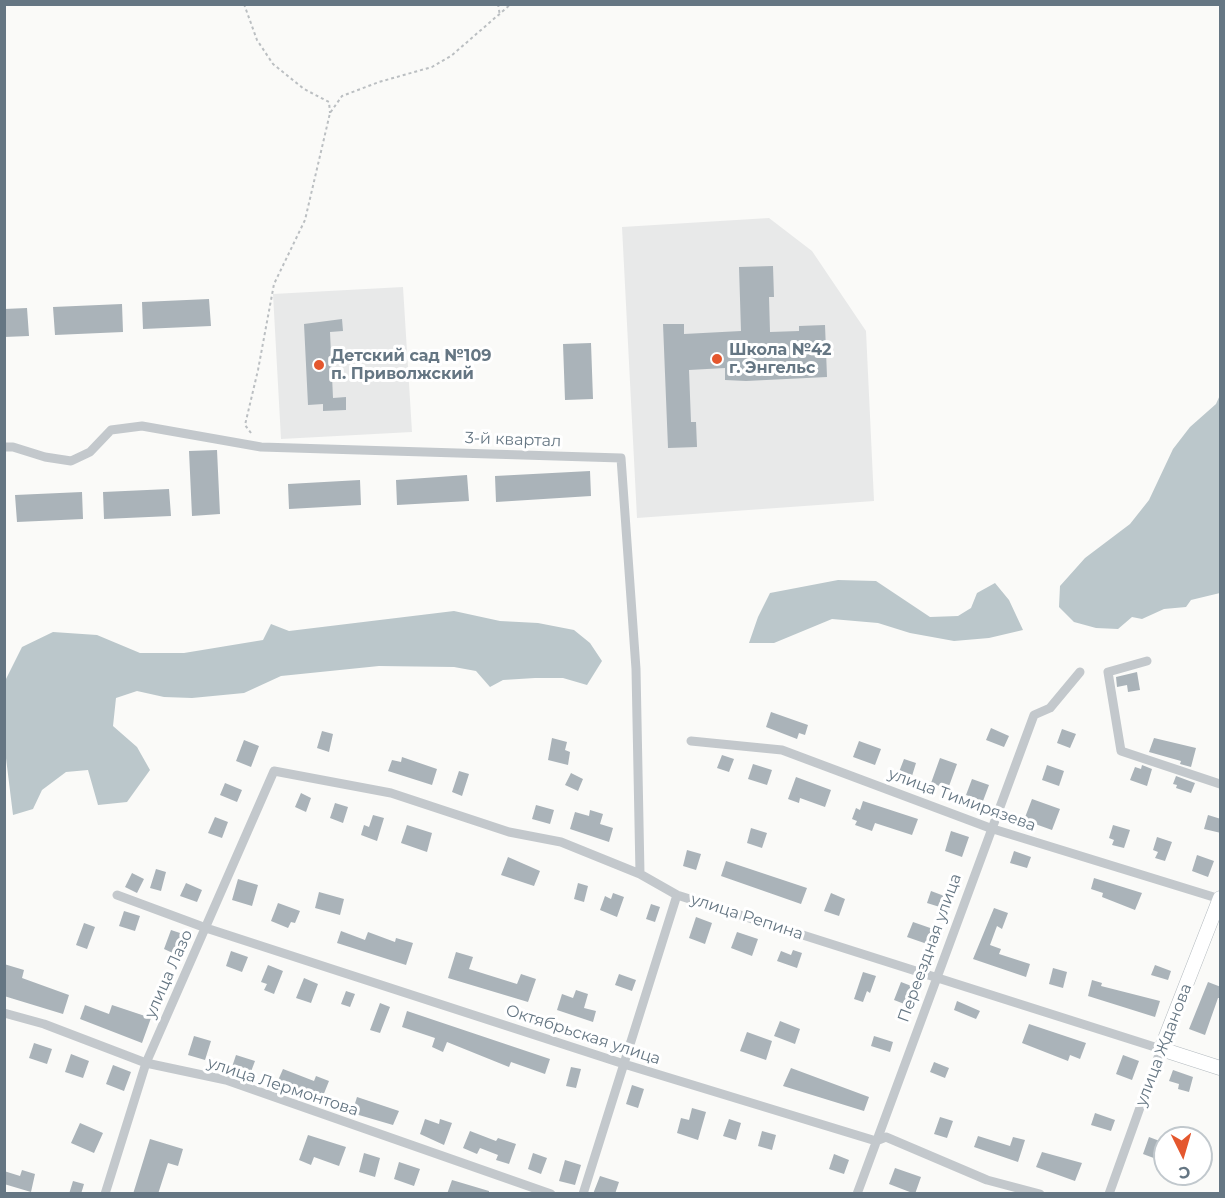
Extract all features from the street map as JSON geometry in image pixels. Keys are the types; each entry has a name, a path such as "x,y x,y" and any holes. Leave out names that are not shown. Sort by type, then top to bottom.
{"street":[{"name":"3-й квартал","path":"4,447 13,447 45,457 71,461 90,452 111,430 142,426 261,447 621,458 636,669 640,874"},
{"path":"1147,662 1108,672 1121,751 1221,784"},
{"name":"Переездная улица","path":"858,1194 935,977 1034,715 1050,708 1080,672"},
{"name":"улица Тимирязева","path":"691,741 782,750 990,828 1220,899"},
{"name":"улица Репина","path":"274,771 391,793 509,832 561,842 640,874 677,895 1221,1068"},
{"name":"улица Лазо","path":"105,1194 146,1063 274,771"},
{"name":"Октябрьская улица","path":"117,895 206,928 624,1064 876,1141 886,1137 987,1180 1040,1194"},
{"path":"583,1194 677,895"},
{"name":"улица Жданова","path":"1109,1194 1161,1049 1220,899"},
{"name":"улица Лермонтова","path":"4,1013 44,1024 146,1063 226,1080 551,1194"}],"path":[{"path":"244,4 257,40 273,64 304,89 329,102 330,113 305,220 274,284 245,425 261,447"},
{"path":"498,4 500,16"},
{"path":"330,113 342,96 442,62 500,16 511,4"}],"shaded area":[{"path":"769,218 812,251 866,331 874,501 637,518 622,227"},
{"path":"403,287 412,432 281,439 273,294"},
{"path":"1220,395 1220,593 1191,600 1186,607 1164,609 1142,619 1132,617 1118,629 1096,628 1074,622 1059,607 1060,586 1085,558 1130,524 1149,500 1173,449 1190,427 1216,404"},
{"path":"838,580 876,581 930,617 958,616 971,608 977,593 995,583 1009,600 1023,630 989,638 954,641 910,633 878,623 832,619 774,643 749,643 770,593"},
{"path":"454,611 500,621 538,623 574,630 590,643 602,661 587,685 563,678 535,678 503,680 490,687 476,671 454,667 379,666 281,676 244,693 192,698 164,697 137,691 116,698 113,726 137,747 150,770 127,802 98,805 88,770 66,772 42,790 33,809 13,815 4,742 5,681 22,647 53,632 97,635 140,653 184,653 263,640 271,624 289,631"}],"building":[{"name":"Школа №42 г. Энгельс","path":"773,266 774,297 769,297 770,332 799,331 799,326 825,325 827,377 725,380 725,368 689,370 691,422 696,422 697,447 668,448 663,324 684,324 684,334 741,331 739,267"},
{"path":"209,299 211,326 143,329 142,302"},
{"path":"122,304 123,332 55,335 53,307"},
{"path":"27,308 29,336 4,337 4,309"},
{"name":"Детский сад №109 п. Приволжский","path":"342,319 343,331 330,332 333,398 346,397 346,410 323,411 323,404 308,405 304,324"},
{"path":"591,343 593,399 565,400 563,344"},
{"path":"217,450 220,514 192,516 189,451"},
{"path":"590,471 591,496 496,502 495,476"},
{"path":"467,475 469,501 397,505 396,480"},
{"path":"360,480 361,505 289,509 288,484"},
{"path":"169,489 171,516 104,519 103,492"},
{"path":"82,492 83,519 17,522 15,495"},
{"path":"1137,672 1140,690 1128,692 1127,685 1117,687 1116,677"},
{"path":"771,712 808,725 805,735 799,733 797,739 766,727"},
{"path":"991,728 1009,736 1004,747 986,740"},
{"path":"1062,729 1076,734 1070,748 1057,743"},
{"path":"322,731 333,734 329,752 317,748"},
{"path":"552,738 567,742 565,750 570,752 568,765 548,760"},
{"path":"1154,738 1196,748 1191,767 1180,764 1181,761 1149,752"},
{"path":"244,740 259,746 251,767 236,761"},
{"path":"859,741 881,749 875,765 853,757"},
{"path":"722,755 734,759 729,772 717,768"},
{"path":"402,757 437,769 432,785 388,771 392,760 401,762"},
{"path":"940,758 957,764 948,789 931,783"},
{"path":"904,759 916,763 912,776 899,772"},
{"path":"753,764 772,770 767,785 748,779"},
{"path":"1047,765 1064,771 1059,786 1042,780"},
{"path":"1142,765 1152,769 1147,786 1130,780 1135,767 1141,769"},
{"path":"459,771 469,774 462,796 452,792"},
{"path":"571,773 583,779 578,791 565,785"},
{"path":"1176,776 1195,783 1191,793 1176,788 1177,785 1173,784"},
{"path":"796,777 831,790 825,807 800,798 799,803 788,799"},
{"path":"972,779 989,785 983,801 966,795"},
{"path":"225,783 242,790 237,802 220,795"},
{"path":"301,793 311,798 306,812 295,807"},
{"path":"1032,799 1060,809 1052,830 1024,820"},
{"path":"863,801 918,819 912,835 875,823 872,831 855,825 857,821 852,819 856,808 860,810"},
{"path":"335,803 348,807 343,823 330,818"},
{"path":"536,805 554,810 550,824 532,819"},
{"path":"590,810 603,814 600,824 613,828 609,842 570,829 575,812 589,816"},
{"path":"373,815 384,818 377,841 361,835 364,825 369,827"},
{"path":"1208,815 1221,819 1221,833 1204,829"},
{"path":"215,817 228,822 222,838 208,833"},
{"path":"407,825 432,833 427,852 401,843"},
{"path":"1113,825 1130,830 1124,848 1112,845 1114,840 1109,838"},
{"path":"751,828 767,833 762,848 747,843"},
{"path":"951,831 969,837 962,857 945,851"},
{"path":"1157,837 1172,842 1165,861 1155,858 1158,852 1153,850"},
{"path":"687,850 701,854 696,870 683,866"},
{"path":"1014,851 1031,857 1027,868 1010,863"},
{"path":"1197,855 1214,861 1208,877 1192,871"},
{"path":"508,857 540,871 534,886 501,875"},
{"path":"726,861 807,888 801,904 721,876"},
{"path":"156,869 166,872 161,891 150,888"},
{"path":"132,873 144,879 137,893 125,887"},
{"path":"1094,878 1142,893 1135,910 1102,897 1103,893 1091,889"},
{"path":"238,879 258,885 252,906 232,900"},
{"path":"186,883 202,890 197,902 180,896"},
{"path":"578,883 588,886 584,902 574,899"},
{"path":"931,891 947,897 943,908 927,903"},
{"path":"319,892 344,899 340,915 315,908"},
{"path":"613,893 624,897 617,917 600,910 605,896 611,899"},
{"path":"831,893 845,899 839,916 824,911"},
{"path":"278,903 300,911 295,923 291,922 288,928 271,921"},
{"path":"651,904 660,907 655,922 646,919"},
{"path":"994,908 1008,913 1002,929 997,926 990,945 1001,949 999,954 1030,964 1026,977 973,959"},
{"path":"124,911 140,916 135,931 119,926"},
{"path":"696,917 712,923 705,944 689,938"},
{"path":"913,922 936,930 930,945 907,937"},
{"path":"84,923 95,927 87,949 76,945"},
{"path":"171,930 183,934 175,954 164,949"},
{"path":"341,931 365,940 368,932 395,942 396,938 413,943 406,965 337,943"},
{"path":"737,932 758,939 752,956 731,948"},
{"path":"793,950 802,953 797,968 777,961 781,951 791,955"},
{"path":"231,951 248,957 242,972 226,966"},
{"path":"456,952 473,957 469,969 517,984 521,974 536,979 528,1002 448,978"},
{"path":"4,964 24,970 22,978 69,995 63,1014 4,996"},
{"path":"268,965 283,971 274,994 264,990 267,984 261,982"},
{"path":"1155,965 1171,971 1168,980 1151,975"},
{"path":"1053,968 1067,972 1063,988 1049,984"},
{"path":"863,972 876,976 870,993 867,991 863,1002 854,999"},
{"path":"619,974 636,980 632,991 615,985"},
{"path":"304,978 318,984 311,1003 296,998"},
{"path":"1092,980 1102,983 1101,986 1160,1001 1155,1017 1088,996"},
{"path":"901,982 914,987 907,1005 894,1000"},
{"path":"1208,982 1221,987 1221,998 1218,998 1205,1035 1189,1029"},
{"path":"576,990 588,994 584,1008 596,1011 593,1022 557,1010 562,994 573,998"},
{"path":"346,991 355,994 350,1007 341,1004"},
{"path":"957,1001 980,1011 976,1019 954,1010"},
{"path":"380,1003 390,1007 380,1033 370,1030"},
{"path":"85,1005 109,1014 112,1005 151,1018 142,1043 80,1019"},
{"path":"407,1011 550,1059 545,1074 511,1062 509,1067 447,1042 443,1052 432,1047 435,1038 402,1027"},
{"path":"780,1021 800,1029 795,1044 774,1036"},
{"path":"1029,1024 1086,1043 1080,1059 1070,1055 1068,1061 1022,1043"},
{"path":"747,1032 772,1041 766,1060 740,1051"},
{"path":"194,1036 211,1041 205,1060 188,1055"},
{"path":"874,1036 893,1042 890,1052 871,1046"},
{"path":"34,1043 52,1049 47,1064 29,1058"},
{"path":"71,1054 89,1061 83,1078 65,1072"},
{"path":"236,1055 255,1061 249,1077 231,1070"},
{"path":"1123,1055 1139,1061 1132,1080 1116,1074"},
{"path":"934,1062 949,1068 945,1078 930,1072"},
{"path":"113,1065 131,1072 124,1091 106,1084"},
{"path":"571,1067 581,1069 576,1088 566,1086"},
{"path":"791,1068 869,1097 864,1111 783,1086"},
{"path":"283,1069 314,1081 316,1076 329,1081 321,1101 276,1085"},
{"path":"1173,1070 1193,1077 1189,1092 1178,1089 1179,1084 1169,1081"},
{"path":"632,1085 644,1089 638,1108 626,1104"},
{"path":"357,1097 399,1111 393,1125 352,1113"},
{"path":"692,1108 706,1112 698,1140 677,1133 681,1118 689,1120"},
{"path":"1095,1113 1115,1120 1111,1131 1091,1125"},
{"path":"940,1117 953,1121 947,1138 934,1134"},
{"path":"425,1119 439,1124 440,1119 452,1123 444,1145 420,1134"},
{"path":"729,1119 741,1123 736,1140 723,1136"},
{"path":"80,1123 103,1133 94,1153 71,1143"},
{"path":"470,1131 496,1141 498,1138 516,1144 509,1164 496,1160 498,1155 480,1148 477,1154 463,1148"},
{"path":"762,1131 776,1135 772,1150 758,1146"},
{"path":"308,1135 346,1147 339,1166 314,1157 311,1165 299,1160"},
{"path":"978,1136 1010,1146 1013,1137 1025,1140 1018,1162 974,1147"},
{"path":"1149,1137 1153,1138 1153,1158 1143,1154"},
{"path":"150,1139 183,1149 178,1166 168,1163 158,1194 133,1194"},
{"path":"1042,1152 1082,1163 1075,1181 1036,1167"},
{"path":"364,1153 380,1158 375,1177 359,1172"},
{"path":"533,1153 547,1158 541,1174 528,1169"},
{"path":"834,1154 849,1160 844,1174 829,1169"},
{"path":"565,1160 581,1165 575,1185 559,1181"},
{"path":"399,1162 420,1169 414,1186 394,1179"},
{"path":"895,1168 921,1177 915,1194 889,1184"},
{"path":"22,1170 35,1174 31,1192 4,1184 4,1171 20,1176"},
{"path":"600,1176 619,1182 615,1194 593,1194"},
{"path":"452,1180 489,1191 489,1194 447,1194"},
{"path":"73,1181 84,1184 81,1194 69,1194"}],"place":[{"name":"Школа №42 г. Энгельс","path":"717,359"},
{"name":"Детский сад №109 п. Приволжский","path":"319,365"}]}
